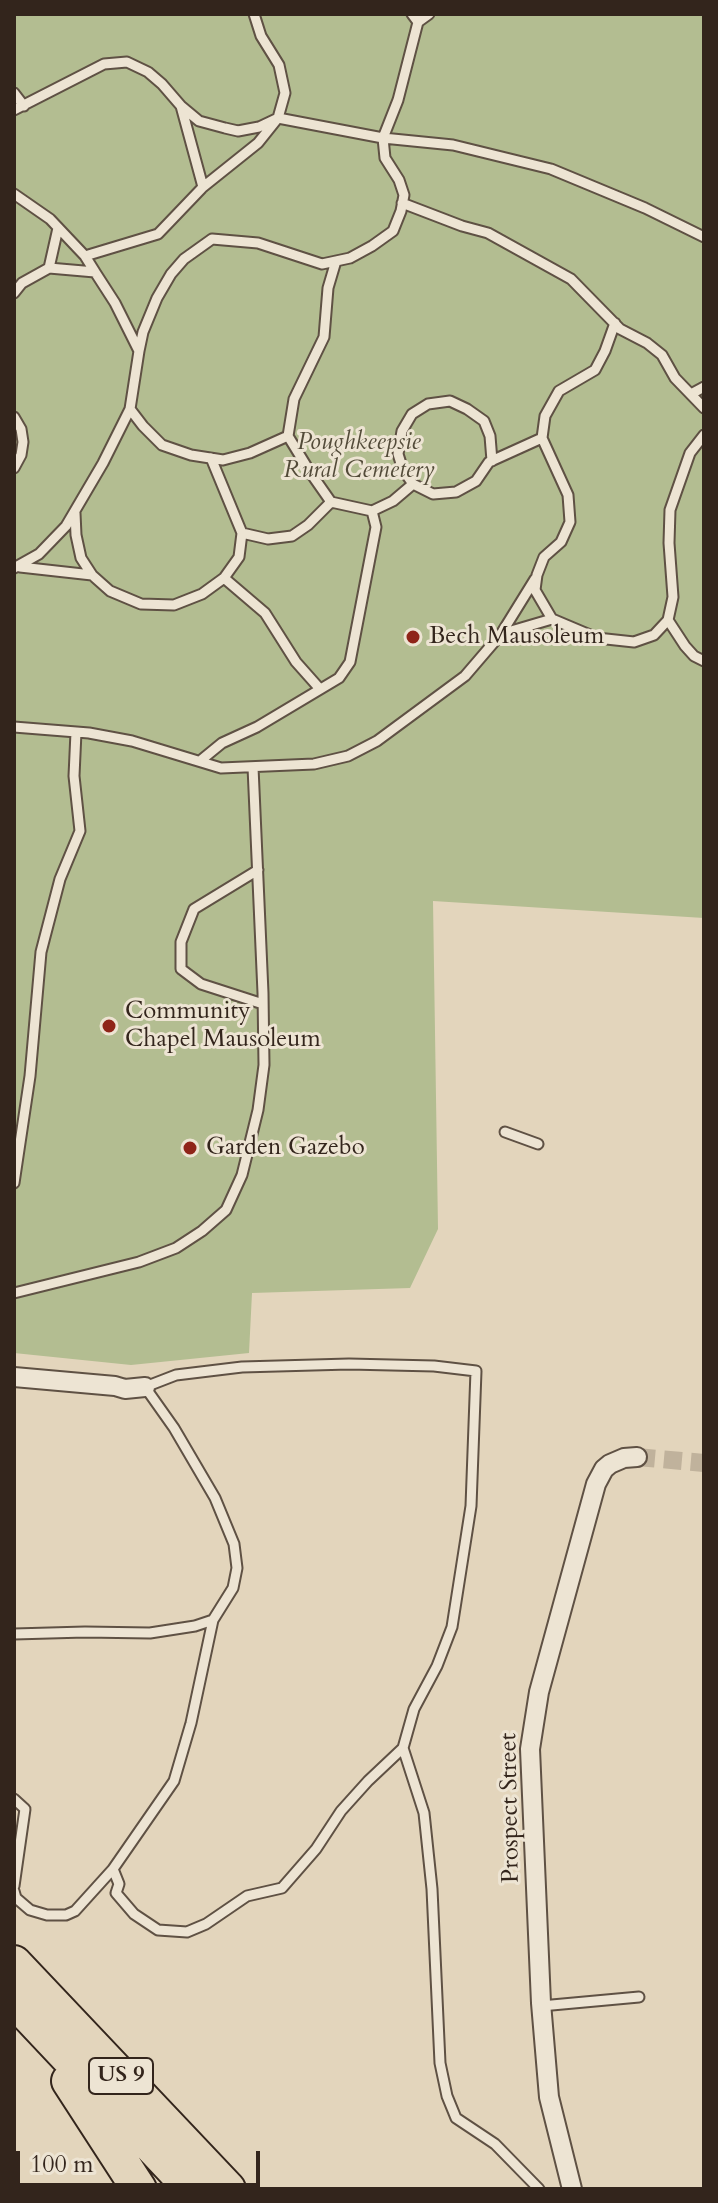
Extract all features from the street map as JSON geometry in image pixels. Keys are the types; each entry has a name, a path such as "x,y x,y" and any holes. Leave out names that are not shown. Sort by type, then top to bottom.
{"highway":[{"name":"US 9","path":"14,1963 228,2189"},
{"name":"US 9","path":"18,2005 192,2189"},
{"path":"18,2005 139,2189"}],"street":[{"path":"14,1377 125,1389 145,1387"},
{"name":"Prospect Street","path":"566,2187 549,2097 541,2006 530,1749 539,1692 600,1476 617,1460 637,1457"}],"lane":[{"path":"85,256 158,234 203,187 258,143 278,118 285,93 279,65 261,36 254,14"},
{"path":"16,567 53,542 75,512 103,463 130,409 143,332 157,298 184,259 212,239 258,243 322,264 350,258 393,231 404,195 399,180 385,158 383,138 398,100 415,18 429,14"},
{"path":"14,93 19,108 104,64 127,62 148,72 199,121 238,131 259,127 278,118 383,138 453,145 551,169 645,208 704,237"},
{"path":"181,106 203,187"},
{"path":"14,194 50,219 85,256 115,303 139,351"},
{"path":"402,203 488,233 571,279 620,329 662,355 675,378 704,408"},
{"path":"49,268 58,228"},
{"path":"336,261 328,288 324,337 294,399 288,436 331,502 372,511 393,501 413,484"},
{"path":"14,293 22,283 49,268 95,272"},
{"path":"14,727 132,741 221,768 314,764 348,756 377,741 465,676 501,634 537,575 544,557 561,542 570,522 568,495 542,438 545,416 559,391 595,370 615,323"},
{"path":"691,394 704,387"},
{"path":"492,461 490,436 484,421 450,401 428,404 412,414 402,431 398,454 403,470 413,484 433,494 456,492 476,481 492,461 542,438"},
{"path":"130,409 162,445 191,455 223,460 250,453 288,436"},
{"path":"14,417 21,429 23,442 14,468"},
{"path":"537,575 535,590 552,619 597,638 634,642 654,635 668,620 673,597 670,510 690,453 704,435"},
{"path":"75,512 81,558 92,575 110,591 141,604 163,605 174,605 202,594 224,578 239,557 242,533 211,458"},
{"path":"242,533 268,539 292,536 331,502"},
{"path":"200,761 222,743 257,727 339,678 350,662 376,527 372,511"},
{"path":"16,567 92,575"},
{"path":"224,578 265,613 296,662 320,689"},
{"path":"501,634 552,619"},
{"path":"668,620 685,646 704,661"},
{"path":"14,1183 30,1076 41,952 60,879 80,831 74,776 76,732"},
{"path":"14,1293 127,1265 176,1248 226,1210 242,1175 258,1110 264,1065 253,767"},
{"path":"258,870 194,909 181,942 181,969 201,984 263,1004"},
{"path":"505,1132 538,1144"},
{"path":"14,1799 25,1809 14,1889 16,1898 30,1910 47,1915 66,1915 75,1911 113,1869 174,1781 191,1723 213,1620 233,1588 237,1568 234,1544 215,1498 174,1428 145,1387 176,1375 242,1367 349,1364 434,1366 476,1371 471,1506 452,1627 437,1666 414,1709 403,1748 341,1811 316,1849 282,1888 247,1896 206,1924 187,1932 158,1930 134,1914 116,1893 119,1884 113,1869"},
{"path":"14,1634 150,1633 213,1620"},
{"path":"403,1748 424,1813 432,1889 440,2063 447,2096 456,2118 495,2144 539,2189"},
{"path":"541,2006 639,1997"}],"green space":[{"name":"Poughkeepsie Rural Cemetery","path":"14,14 704,14 704,918 433,901 438,1229 410,1288 252,1293 249,1353 131,1365 14,1353"}],"tunnel":[{"path":"637,1457 704,1463"}],"place":[{"name":"Bech Mausoleum","path":"413,637"},
{"name":"Community Chapel Mausoleum","path":"109,1026"},
{"name":"Garden Gazebo","path":"190,1148"}]}
